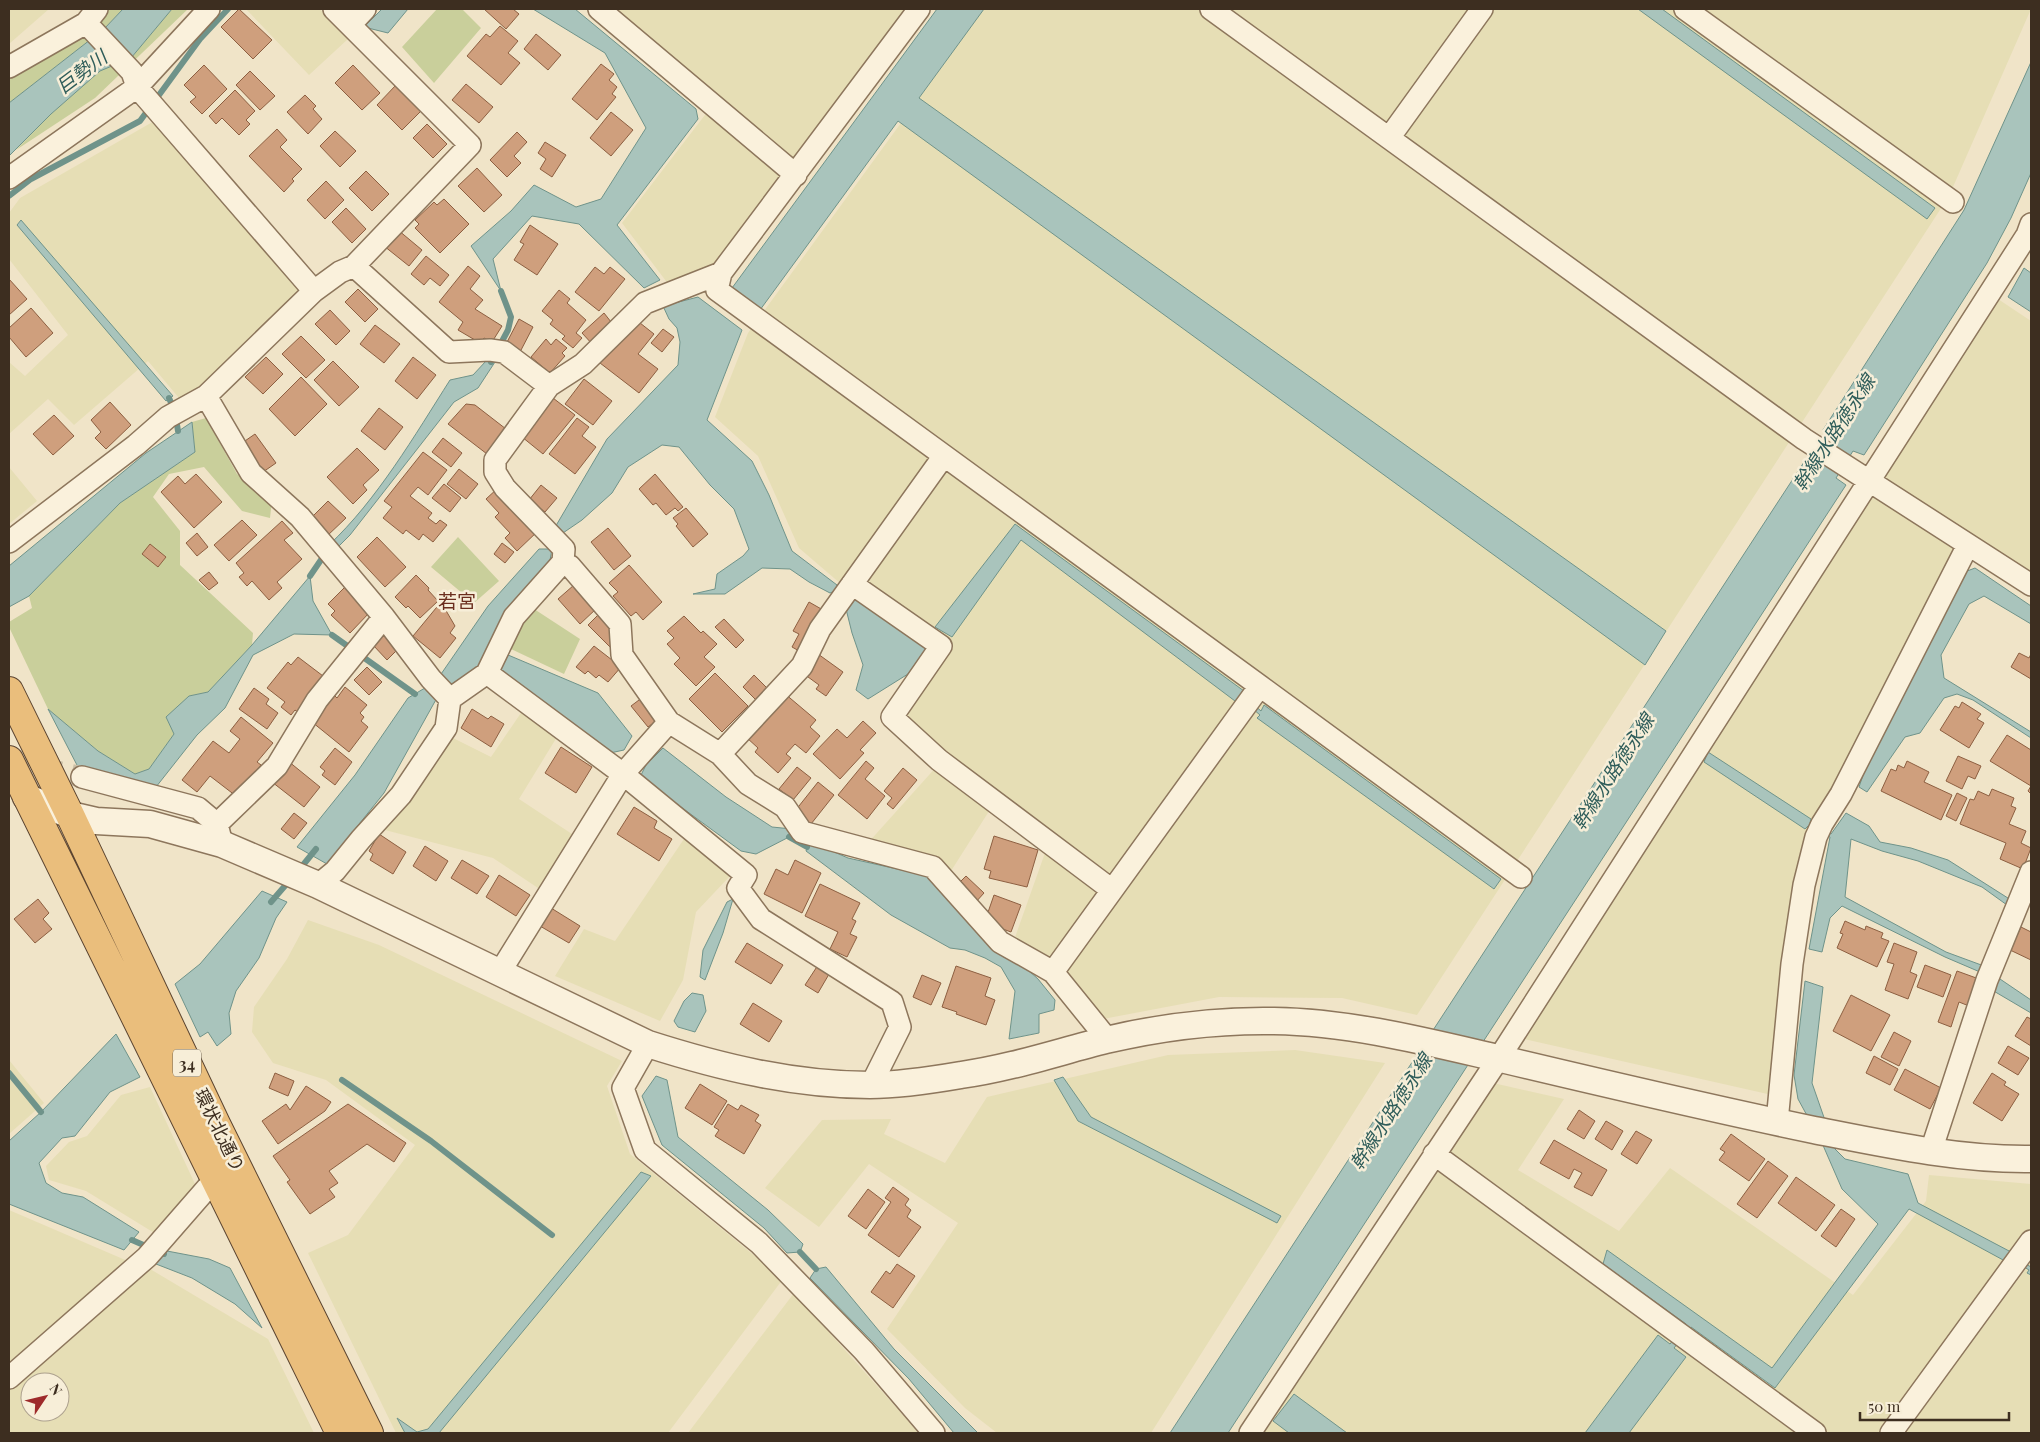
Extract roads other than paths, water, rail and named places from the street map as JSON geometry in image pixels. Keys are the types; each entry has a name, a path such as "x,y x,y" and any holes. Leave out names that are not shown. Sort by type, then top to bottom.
{"highway":[{"name":"環状北通り","path":"9,691 221,1133 368,1433"},
{"name":"環状北通り","path":"9,760 18,794 215,1179 340,1433"}],"street":[{"path":"9,178 138,85 209,9"},
{"path":"9,542 176,413 206,396 314,291 340,272 354,266 470,145 334,9"},
{"path":"350,25 365,9"},
{"path":"599,9 796,175"},
{"path":"919,9 721,273 717,290 1258,689 1520,877"},
{"path":"1211,9 1820,449 2031,585"},
{"path":"1389,138 1482,9"},
{"path":"1685,9 1953,202"},
{"path":"9,67 92,16 138,85 163,116 314,291"},
{"path":"1250,1433 1434,1154 1492,1056 1868,481 2027,235 2031,224"},
{"path":"354,266 449,352 497,351 550,386"},
{"path":"721,273 645,303 583,364 550,386 495,460 495,472 505,488 547,532 570,566 620,624 622,655 669,722 720,754 748,784 785,807 802,832 933,866 1000,942 1053,972 1108,1040"},
{"path":"206,396 251,473 300,517 384,617 431,678 450,698"},
{"path":"720,754 802,666 820,629 943,456"},
{"path":"1777,1122 1792,964 1804,885 1819,831 1841,794 1968,544"},
{"path":"318,885 335,871 401,794 446,728 450,698 489,669 514,617 563,555"},
{"path":"846,592 941,646 892,717 939,760 1112,890"},
{"path":"220,834 277,766 317,700 384,617"},
{"path":"489,669 623,774 746,875 738,888 761,919 892,1002 900,1027 871,1085"},
{"path":"1053,972 1258,689"},
{"path":"500,972 623,774 669,722"},
{"path":"82,777 198,808 220,834 271,864 648,1044 699,1060 761,1075 871,1085 964,1075 1034,1060 1108,1040 1172,1027 1222,1022 1277,1021 1343,1027 1421,1040 1834,1134 1931,1151 2031,1159"},
{"path":"18,794 70,815 96,821 150,824 220,834"},
{"path":"1931,1151 1987,980 2031,872"},
{"path":"648,1044 624,1088 645,1150 759,1243 864,1351 934,1433"},
{"path":"1434,1154 1815,1433"},
{"path":"9,1378 154,1250 215,1179"},
{"path":"1891,1433 2021,1255"}],"water":[{"name":"巨勢川","path":"123,9 172,9 131,58 100,71 51,114 9,156 9,103 104,29"},
{"path":"382,9 408,9 388,33 364,27"},
{"path":"533,9 575,9 696,109 698,119 617,225 660,280 644,288 579,224 532,216 493,259 501,291 471,246 511,211 534,185 576,207 601,199 646,128 605,53"},
{"path":"937,9 984,9 919,98 1666,631 1645,665 898,121 760,310 732,288"},
{"path":"1638,9 1662,9 1935,208 1927,219"},
{"name":"幹線水路徳永線","path":"2031,62 2031,173 2011,218 1987,263 1864,455 1853,451 1836,478 1846,485 1228,1433 1170,1433 1806,459 1817,465 1834,439 1823,430 1964,210"},
{"path":"21,220 173,396 166,401 17,225"},
{"path":"2024,268 2031,273 2031,312 2008,297"},
{"path":"698,297 742,330 707,420 752,461 769,495 792,551 837,585 835,591 830,593 790,569 762,568 725,594 693,594 715,589 717,574 743,556 749,549 734,509 710,485 679,447 662,445 628,467 612,493 582,520 560,535 554,529 607,439 678,365 680,342 677,328 669,319 663,306"},
{"path":"486,361 495,362 478,388 454,402 350,535 334,551 329,545 347,527 379,488 450,380 473,375"},
{"path":"192,422 195,452 120,503 29,596 9,607 9,566 146,453"},
{"path":"1015,524 1244,691 1241,694 1261,711 1264,705 1501,879 1494,889 1257,718 1260,715 1239,697 1235,701 1021,540 952,637 935,627"},
{"path":"539,549 552,549 549,566 485,663 450,685 439,677 488,606"},
{"path":"1975,568 2031,606 2031,624 1984,596 1969,604 1941,655 1944,678 2031,732 2031,738 1973,700 1957,694 1944,698 1920,733 1905,737 1867,792 1859,787 1872,749 1962,573"},
{"path":"310,576 313,601 332,635 294,634 253,655 225,708 197,735 156,787 78,767 48,709 98,751 135,774 149,769 174,734 166,717 189,696 208,692 252,645"},
{"path":"859,596 925,644 926,649 908,674 868,699 856,690 863,665 846,609 850,601"},
{"path":"501,652 598,693 632,736 624,750 610,753 503,673 497,662"},
{"path":"430,685 438,696 384,793 327,864 297,847 355,775 408,698"},
{"path":"663,748 726,797 772,827 792,829 789,837 756,854 741,851 640,777 646,765"},
{"path":"1708,752 1811,819 1810,823 1831,834 1846,813 1869,826 1880,842 1911,848 1948,860 2011,900 2007,905 1982,887 1918,861 1882,851 1851,839 1845,897 1946,952 1984,966 1980,972 1945,957 1842,906 1830,918 1822,952 1809,949 1830,837 1808,826 1805,829 1704,762"},
{"path":"809,841 848,858 933,877 967,919 1002,956 1028,970 1055,1000 1054,1010 1039,1014 1039,1033 1009,1039 1015,991 1001,967 965,950 950,948 891,915 806,851"},
{"path":"262,891 287,902 276,918 259,958 236,991 229,1013 231,1034 217,1046 208,1032 200,1037 175,984 200,964"},
{"path":"733,899 723,933 705,980 700,977 703,950 727,902"},
{"path":"2000,979 2031,1000 2031,1013 1992,990"},
{"path":"1805,981 1823,987 1812,1083 1835,1149 1845,1159 1908,1174 1918,1203 2011,1252 2010,1255 2031,1267 2031,1275 2027,1273 2029,1270 2008,1257 2005,1261 1909,1209 1775,1388 1691,1327 1674,1348 1686,1357 1629,1433 1585,1433 1658,1335 1670,1344 1686,1324 1603,1264 1607,1250 1772,1368 1878,1224 1842,1189 1822,1143 1798,1099 1794,1075"},
{"path":"692,993 703,995 706,1011 695,1032 678,1027 674,1021 684,1001"},
{"path":"116,1034 140,1077 110,1092 75,1136 62,1138 39,1163 46,1183 62,1193 83,1197 139,1232 124,1250 9,1204 9,1141 41,1112"},
{"path":"656,1076 667,1080 678,1137 768,1210 803,1244 800,1252 787,1253 764,1228 662,1145 642,1096"},
{"path":"1063,1077 1091,1117 1281,1216 1277,1223 1078,1121 1054,1080"},
{"path":"641,1172 651,1176 439,1433 405,1433 397,1418 417,1432 428,1429"},
{"path":"167,1251 209,1259 230,1268 262,1328 235,1304 192,1278 156,1264"},
{"path":"826,1267 894,1349 978,1433 954,1433 909,1379 810,1278 816,1269"},
{"path":"1294,1394 1347,1433 1289,1433 1273,1421"}],"waterway":[{"path":"9,196 31,179 140,121 200,39 228,9"},
{"path":"491,362 508,330 511,317 501,291"},
{"path":"169,398 175,412 178,431"},
{"path":"310,576 325,554"},
{"path":"332,635 415,694"},
{"path":"789,837 807,847"},
{"path":"299,870 316,849"},
{"path":"271,902 290,880"},
{"path":"9,1073 41,1112"},
{"path":"342,1080 431,1141 552,1235"},
{"path":"132,1240 164,1254"},
{"path":"800,1252 816,1269"}],"tunnel":[{"path":"9,760 82,777"}],"district":[{"name":"若宮","path":"457,600"}]}
